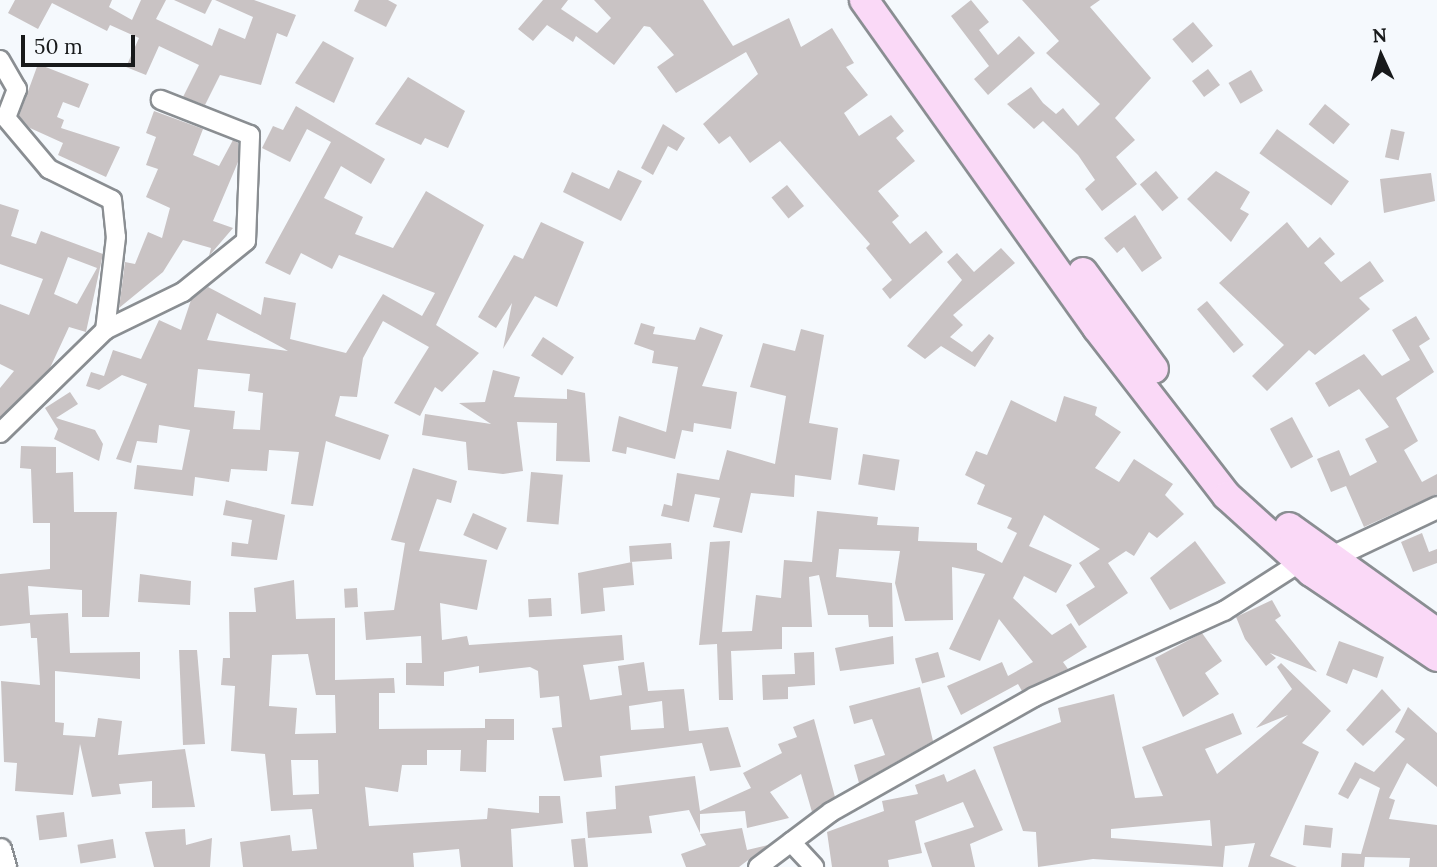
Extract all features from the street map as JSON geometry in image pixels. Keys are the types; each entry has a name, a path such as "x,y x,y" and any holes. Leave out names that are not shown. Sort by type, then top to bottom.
{"main road":[{"path":"864,0 1097,328 1227,496 1299,563 1437,657"},
{"path":"888,0 1113,316 1242,484 1326,559 1437,633"}],"street":[{"path":"0,60 17,89 6,118 49,169 112,200 116,236 105,330"},
{"path":"0,433 105,330 183,292 246,242 250,135 161,100"},
{"path":"1326,559 1437,507"},
{"path":"758,867 831,812 1034,697 1224,611 1299,563"},
{"path":"791,842 814,867"},
{"path":"0,849 5,867"}],"building":[{"path":"15,0 112,0 109,7 132,20 141,0 166,0 156,19 212,46 219,28 245,39 253,17 215,0 254,0 296,15 287,37 277,33 261,85 220,75 205,105 183,97 199,65 159,46 146,75 126,67 139,38 110,25 107,31 52,3 38,29 8,13"},
{"path":"174,0 212,0 205,14"},
{"path":"359,0 388,0 397,5 386,27 354,11"},
{"path":"543,0 568,0 561,9 597,33 611,18 594,0 703,0 733,46 789,18 801,47 832,28 854,63 846,67 868,95 844,113 859,136 891,115 904,131 896,138 915,161 878,191 899,216 892,222 910,244 926,231 943,252 890,299 882,289 892,280 866,248 870,244 780,141 750,163 730,136 719,144 703,124 758,74 746,52 676,93 657,67 674,55 650,27 644,26 614,65 576,36 573,42 547,25 533,41 518,29"},
{"path":"971,0 989,22 979,30 998,55 1019,36 1035,53 988,95 974,79 989,66 951,16"},
{"path":"1022,0 1100,0 1090,7 1151,78 1115,118 1135,140 1116,157 1137,184 1102,211 1085,189 1095,180 1078,155 1043,121 1034,129 1007,104 1031,87 1056,114 1063,108 1078,126 1100,104 1046,53 1059,41"},
{"path":"1193,22 1213,46 1192,63 1172,39"},
{"path":"323,41 354,58 334,103 295,83"},
{"path":"38,64 89,84 79,108 63,102 57,117 64,120 61,128 120,147 106,177 58,155 63,143 30,128 19,116"},
{"path":"1208,69 1220,85 1204,97 1192,81"},
{"path":"1251,70 1263,91 1240,104 1228,83"},
{"path":"408,77 465,111 448,148 425,138 421,145 375,124"},
{"path":"1325,104 1350,124 1334,144 1309,124"},
{"path":"296,106 385,159 371,184 341,166 324,198 363,217 355,234 393,248 426,191 484,225 436,325 479,353 442,392 435,387 420,416 394,403 429,347 383,321 363,358 357,397 340,396 335,416 389,435 380,460 326,441 313,506 291,504 299,452 269,450 267,471 231,469 229,482 195,477 193,496 134,489 137,465 182,470 190,430 159,425 157,443 137,441 131,463 116,459 147,384 122,375 99,390 86,386 91,372 104,376 113,350 141,359 159,320 181,330 191,300 208,287 261,315 264,297 296,303 290,339 346,353 383,294 422,316 435,293 339,255 332,269 301,253 290,275 265,263 331,142 307,129 290,162 262,148 273,126 283,130","holes":["217,313 283,348 288,351 207,340","198,369 250,374 248,391 263,393 260,430 233,429 235,411 194,407"]},
{"path":"154,111 203,129 193,155 219,166 233,140 238,143 238,162 213,221 233,228 209,256 211,248 183,240 163,272 119,308 125,262 135,264 148,232 162,238 170,208 146,197 158,169 146,165 156,137 146,133"},
{"path":"663,124 685,138 677,151 668,146 653,175 641,168"},
{"path":"1277,129 1349,181 1331,206 1259,153"},
{"path":"1391,129 1405,132 1399,160 1385,157"},
{"path":"618,170 642,181 621,221 563,192 572,172 609,189"},
{"path":"1156,171 1178,198 1162,211 1140,184"},
{"path":"1216,171 1250,192 1240,209 1249,214 1231,242 1187,199"},
{"path":"1431,173 1435,201 1384,213 1380,179"},
{"path":"787,185 804,206 788,219 771,198"},
{"path":"0,204 19,210 11,236 36,244 41,231 103,254 86,332 69,327 50,368 0,417 0,388 14,371 0,364 0,304 29,315 43,279 0,264","holes":["68,257 97,268 77,304 54,294"]},
{"path":"1135,215 1162,258 1142,272 1124,247 1117,253 1104,238"},
{"path":"541,222 584,242 557,307 535,296 503,349 512,303 496,328 478,317 514,255 523,259"},
{"path":"1287,222 1308,248 1320,237 1335,254 1324,263 1341,282 1370,261 1384,281 1359,298 1370,309 1315,355 1309,350 1267,391 1252,376 1284,345 1219,283"},
{"path":"1001,248 1015,263 953,315 963,325 950,337 972,352 989,334 994,338 975,367 941,346 925,359 907,346 962,280 947,262 957,253 974,272"},
{"path":"1207,301 1244,345 1234,353 1197,309"},
{"path":"1416,316 1430,339 1419,346 1434,372 1396,398 1418,441 1404,450 1422,482 1437,474 1437,494 1364,527 1346,486 1331,492 1317,459 1339,450 1350,476 1377,462 1365,439 1389,427 1359,389 1329,407 1315,383 1364,354 1382,376 1410,360 1392,330"},
{"path":"641,323 655,327 653,334 695,340 700,327 723,335 702,386 737,392 731,429 694,423 693,432 682,430 675,459 627,447 626,454 612,451 619,416 666,432 678,367 652,363 654,351 634,344"},
{"path":"801,329 824,335 809,423 838,428 831,480 795,475 794,497 751,493 742,533 713,527 720,498 695,494 689,522 661,516 664,504 672,506 677,473 719,480 727,450 775,464 786,396 750,387 763,343 795,351"},
{"path":"543,337 574,357 562,376 531,355"},
{"path":"493,370 520,377 514,397 567,399 567,389 585,393 590,462 556,461 557,423 517,422 523,471 503,474 468,470 466,442 422,435 425,414 491,424 459,403 485,402"},
{"path":"70,392 78,404 56,418 95,430 103,444 99,461 54,439 58,429 45,408"},
{"path":"1064,396 1097,407 1095,415 1121,432 1095,468 1119,482 1134,459 1173,484 1165,495 1184,514 1157,538 1149,532 1134,556 1126,551 1108,563 1128,593 1079,626 1066,605 1095,587 1079,563 1100,549 1044,515 1029,546 1072,565 1056,593 1024,576 1013,598 1052,635 1071,623 1087,647 1063,662 1068,669 1022,691 1018,684 961,715 947,686 1002,662 1008,676 1033,662 999,619 980,661 949,649 985,574 952,567 953,620 905,621 895,583 900,551 839,549 836,577 892,583 893,627 869,627 868,615 828,615 819,575 809,577 812,627 782,627 782,649 731,651 733,700 719,700 717,644 699,645 710,542 730,541 722,632 752,631 756,595 781,598 784,560 812,562 817,511 878,517 877,525 919,527 918,541 977,543 977,550 1002,563 1017,533 1007,528 1012,518 977,504 985,485 965,475 976,451 987,455 1011,400 1056,422"},
{"path":"1292,417 1313,457 1291,468 1270,429"},
{"path":"21,446 56,447 56,473 73,472 74,512 117,512 109,617 82,617 82,590 28,586 30,615 68,613 70,653 140,652 140,679 55,671 55,722 64,723 63,735 95,737 98,718 122,721 118,755 185,749 195,807 152,808 152,781 119,784 121,794 92,797 80,744 73,795 15,791 17,763 4,762 1,681 40,685 37,638 31,638 30,623 0,626 0,574 50,569 50,523 33,523 31,469 20,468"},
{"path":"863,454 900,460 895,490 858,485"},
{"path":"413,468 457,481 451,503 437,499 419,551 487,560 477,610 440,603 442,640 467,636 469,645 622,635 624,660 583,665 590,700 622,695 618,666 644,662 648,691 684,689 689,731 728,727 741,767 710,771 702,743 600,756 602,777 564,781 552,728 562,727 559,696 540,698 538,671 530,667 479,673 479,666 444,672 444,686 406,685 406,663 422,663 421,636 366,640 364,612 394,610 405,543 391,540","holes":["662,701 664,728 631,730 629,706"]},
{"path":"531,472 563,475 559,525 527,522"},
{"path":"226,500 285,515 277,560 231,556 232,542 248,544 252,520 223,515"},
{"path":"473,513 507,528 497,550 463,535"},
{"path":"1422,533 1429,552 1437,549 1437,563 1413,572 1401,542"},
{"path":"1195,541 1226,583 1170,610 1150,578"},
{"path":"671,543 672,559 630,562 629,546"},
{"path":"632,562 634,585 603,588 605,611 581,614 578,573"},
{"path":"140,574 191,581 190,605 138,602"},
{"path":"294,580 296,619 335,618 335,680 394,678 395,693 379,693 379,729 485,728 485,719 514,719 514,740 487,740 486,772 460,771 461,750 427,750 427,765 402,765 398,792 365,787 369,826 487,819 488,808 539,813 539,796 560,796 563,823 511,829 513,867 461,867 459,849 413,853 414,867 243,867 240,842 290,835 292,851 317,849 312,809 271,811 265,754 231,751 235,686 221,685 223,658 230,658 229,612 256,612 254,588","holes":["308,654 316,695 335,695 336,733 295,734 297,708 269,706 272,655","291,760 318,760 319,794 293,795"]},
{"path":"357,588 358,607 345,608 344,589"},
{"path":"551,598 552,616 529,617 528,599"},
{"path":"1272,600 1281,616 1275,620 1317,672 1270,653 1276,658 1266,666 1245,639 1236,617"},
{"path":"1202,633 1222,661 1205,673 1219,694 1183,717 1155,658"},
{"path":"893,636 894,664 840,671 835,648"},
{"path":"1339,641 1384,657 1377,678 1353,669 1347,684 1326,675"},
{"path":"179,650 197,650 205,744 183,745"},
{"path":"814,652 815,685 788,687 788,699 763,700 762,675 795,674 794,653"},
{"path":"938,652 945,677 922,684 915,659"},
{"path":"1281,663 1331,711 1302,743 1319,752 1270,856 1297,867 1248,867 1255,843 1225,846 1223,867 1093,859 1038,867 1036,832 1023,831 993,747 1061,722 1058,708 1114,694 1135,798 1163,796 1142,747 1233,713 1242,734 1205,749 1217,774 1288,715 1256,728 1292,689 1277,667","holes":["1210,820 1212,846 1111,838 1111,829"]},
{"path":"920,687 933,741 859,783 854,765 885,755 872,719 854,724 849,706"},
{"path":"1382,689 1401,710 1363,746 1346,730"},
{"path":"1408,707 1437,733 1437,787 1407,763 1389,798 1395,800 1389,819 1437,825 1437,867 1409,867 1410,858 1365,857 1364,867 1341,867 1342,853 1361,854 1380,788 1360,778 1348,799 1338,794 1355,762 1374,772 1405,739 1395,732"},
{"path":"814,719 835,797 812,812 801,774 770,792 789,818 747,828 745,811 700,814 700,833 689,810 649,816 652,833 588,838 586,812 616,809 615,786 695,776 700,811 751,788 743,773 782,753 778,744 797,737 793,727"},
{"path":"975,769 1003,830 970,844 975,867 932,867 924,843 974,827 963,802 915,821 922,853 888,860 889,867 832,867 827,832 884,811 882,801 918,794 915,785 944,774 947,782"},
{"path":"64,812 67,837 39,840 36,815"},
{"path":"1305,825 1333,828 1331,848 1303,845"},
{"path":"742,828 747,850 768,845 739,867 686,867 681,854 706,845 700,834"},
{"path":"185,829 186,845 212,838 210,867 154,867 145,832"},
{"path":"585,838 588,867 574,867 571,839"},
{"path":"113,839 116,858 80,863 77,845"}]}
